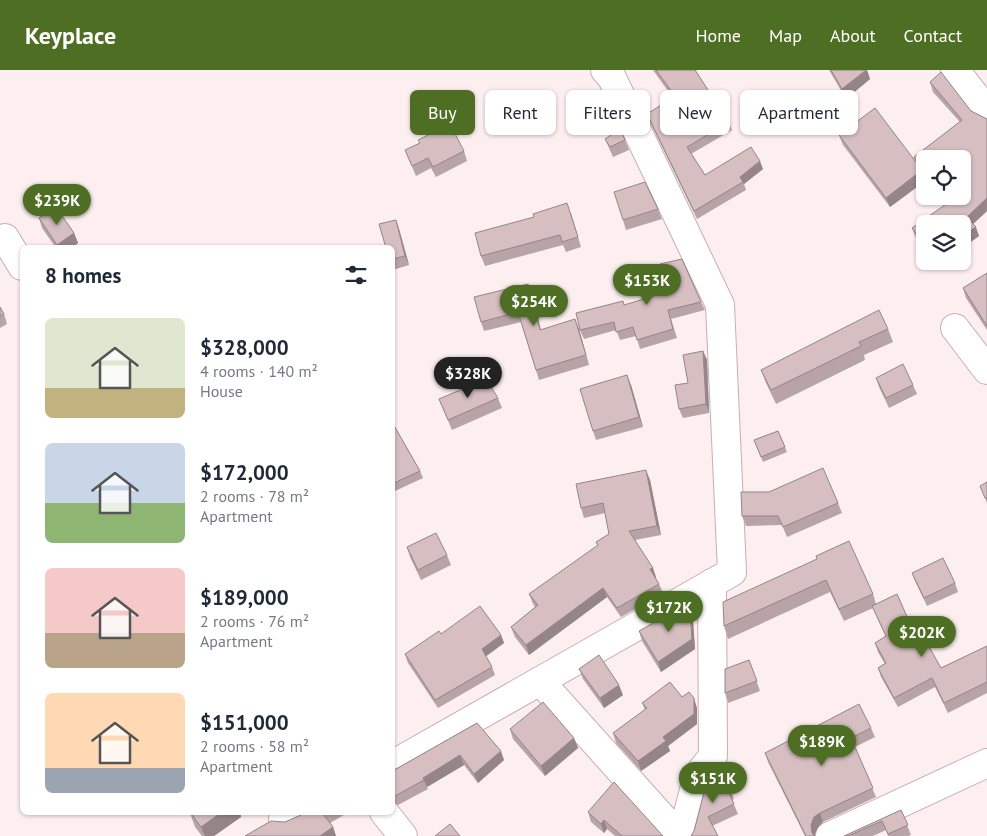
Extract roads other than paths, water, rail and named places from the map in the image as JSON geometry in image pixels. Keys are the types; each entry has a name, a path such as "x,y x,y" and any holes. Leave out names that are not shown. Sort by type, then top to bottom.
{"street":[{"path":"955,70 987,111"},
{"path":"395,763 732,572 720,305 613,73"},
{"path":"5,238 20,263"},
{"path":"955,328 987,370"},
{"path":"682,836 698,775 713,756 712,583"},
{"path":"540,681 678,836"},
{"path":"830,836 987,763"},
{"path":"386,815 403,836"}]}
